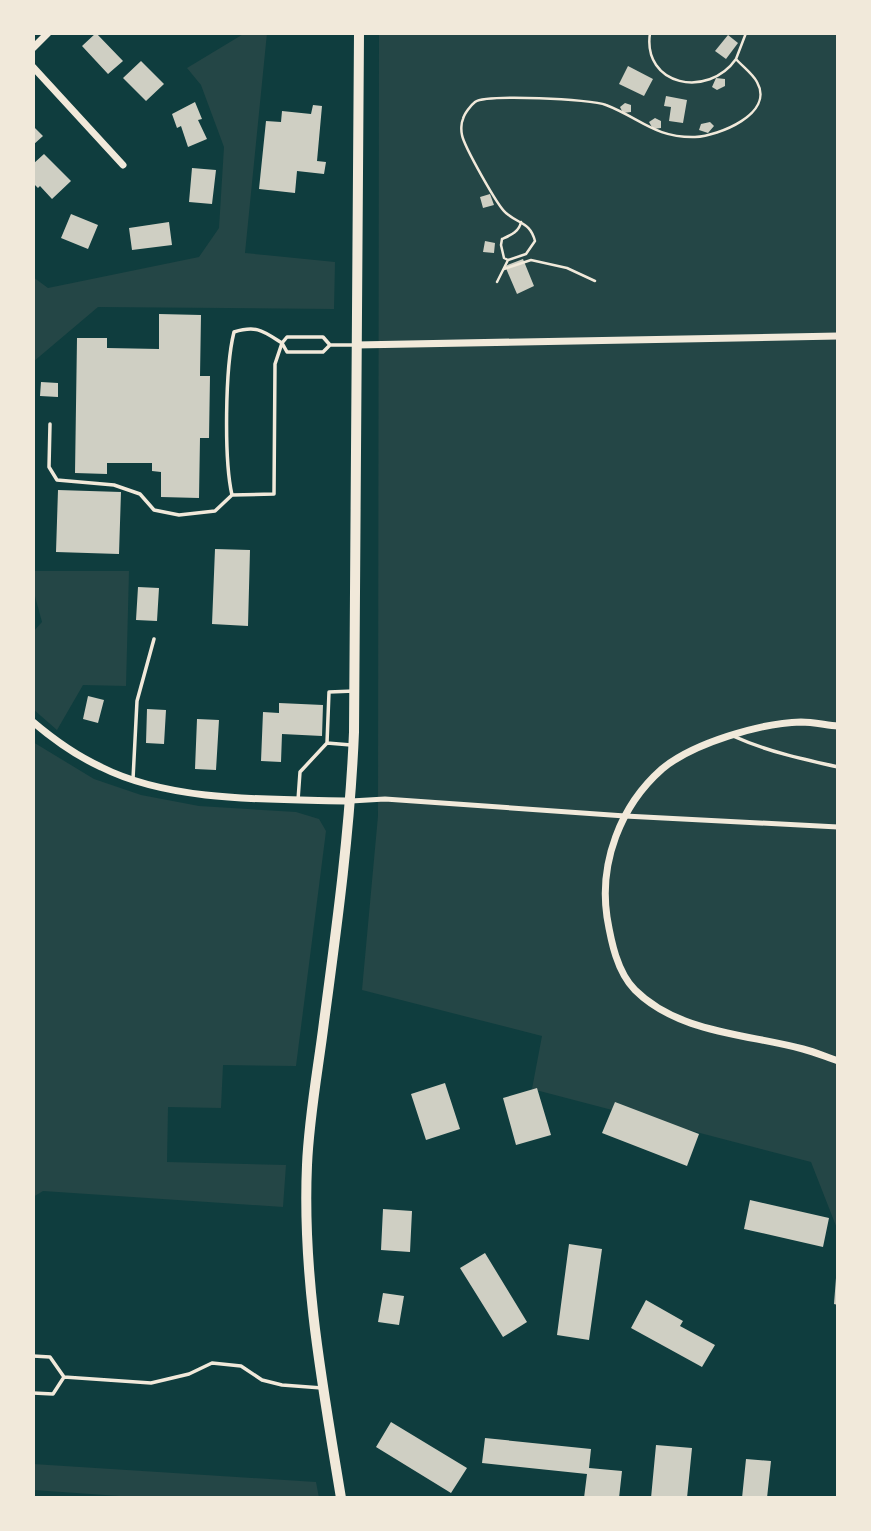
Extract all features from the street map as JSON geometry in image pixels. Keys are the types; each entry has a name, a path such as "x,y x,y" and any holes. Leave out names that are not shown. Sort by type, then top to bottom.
{"main road":[{"path":"341,1498 309,1275 306,1212 307,1162 351,801 359,33"}],"street":[{"path":"33,48 48,33"},
{"path":"33,67 123,165"},
{"path":"356,345 838,336"},
{"path":"33,722 101,768 155,786 197,794 298,800 385,799 625,816 838,827"},
{"path":"838,726 802,722 730,734 663,768 625,816 610,851 605,873 604,897 614,949 623,973 634,989 652,1004 676,1017 709,1028 805,1049 838,1061"}],"lane":[{"path":"232,495 229,482 228,436 230,349 234,332 250,327 265,331 282,344 287,352 323,352 330,345 356,345"},
{"path":"50,424 49,467 57,480 114,485 140,494 154,510 179,515 215,511 232,495 274,494 275,364 282,344 287,337 323,337 330,345"},
{"path":"133,779 137,701 154,639"},
{"path":"298,800 300,772 327,743 329,692 354,691"},
{"path":"730,734 791,756 838,767"},
{"path":"327,743 353,745"},
{"path":"33,1356 50,1357 64,1377"},
{"path":"64,1377 151,1383 189,1374 212,1363 241,1366 262,1380 282,1385 324,1388"},
{"path":"33,1393 53,1394 64,1377"}],"path":[{"path":"650,33 650,51 661,70 678,81 700,83 729,68 736,59 746,33"},
{"path":"497,282 509,260 526,254 535,241 532,230 505,212 461,134 463,118 476,101 490,97 519,97 604,104 655,131 695,137 715,133 739,123 753,113 759,101 758,82 736,59"},
{"path":"509,260 504,258 502,252 502,239 520,228 521,222"},
{"path":"504,269 531,260 567,268 595,281"}],"shaded area":[{"path":"245,33 267,33 245,253 335,262 334,309 98,307 33,362 33,277 48,288 199,257 219,228 224,147 201,85 187,68"},
{"path":"379,33 838,33 838,1231 811,1162 532,1089 542,1036 362,990 378,816"},
{"path":"33,571 129,571 126,686 83,685 57,730 33,709 33,632 42,622 33,589"},
{"path":"33,742 94,779 141,795 199,806 296,812 319,819 326,831 296,1066 223,1065 221,1108 168,1107 167,1162 286,1165 283,1207 43,1191 33,1197"},
{"path":"33,1464 316,1482 319,1498 148,1498 33,1490"}],"building":[{"path":"96,33 123,61 108,74 82,46"},
{"path":"728,35 738,43 726,59 715,51"},
{"path":"141,61 164,84 146,101 123,78"},
{"path":"628,66 653,79 644,96 619,84"},
{"path":"716,78 725,79 725,86 717,90 712,87"},
{"path":"666,96 687,100 683,123 669,121 671,107 664,106"},
{"path":"195,102 202,119 198,120 207,139 188,147 181,126 177,128 172,114"},
{"path":"625,103 631,105 631,112 623,113 620,107"},
{"path":"313,105 322,106 317,161 326,162 324,174 297,171 295,193 259,189 266,121 281,122 282,111 311,114"},
{"path":"655,118 661,121 661,128 653,129 649,122"},
{"path":"710,122 714,126 708,133 699,130 701,124"},
{"path":"33,126 43,136 33,145"},
{"path":"44,154 71,181 52,199 40,186 38,188 33,183 33,164"},
{"path":"192,168 216,170 212,204 189,202"},
{"path":"490,194 494,205 483,208 480,197"},
{"path":"71,214 98,225 88,249 61,238"},
{"path":"169,222 172,245 132,250 129,228"},
{"path":"485,241 495,243 494,253 483,252"},
{"path":"523,259 534,286 517,294 505,266"},
{"path":"159,314 201,315 200,376 210,376 209,438 200,438 199,498 161,497 161,472 152,471 152,463 107,463 107,474 75,473 77,338 107,338 107,348 159,349"},
{"path":"41,382 58,383 58,397 40,396"},
{"path":"58,490 121,492 119,554 56,552"},
{"path":"215,549 250,550 248,626 212,624"},
{"path":"138,587 159,588 157,621 136,620"},
{"path":"88,696 104,700 98,723 83,719"},
{"path":"279,703 323,705 322,736 282,734 281,762 261,761 263,712 279,713"},
{"path":"147,709 166,710 164,744 146,743"},
{"path":"197,719 219,720 216,770 195,769"},
{"path":"445,1083 460,1129 426,1140 411,1094"},
{"path":"537,1088 551,1135 516,1145 503,1098"},
{"path":"615,1102 699,1134 687,1166 602,1133"},
{"path":"750,1200 829,1218 823,1247 744,1229"},
{"path":"383,1209 412,1211 410,1252 381,1250"},
{"path":"569,1244 602,1249 589,1340 557,1335"},
{"path":"485,1253 527,1322 503,1337 460,1268"},
{"path":"838,1278 838,1305 834,1304"},
{"path":"383,1293 404,1296 399,1325 378,1322"},
{"path":"646,1300 683,1321 680,1326 715,1345 702,1367 631,1328"},
{"path":"391,1422 467,1468 451,1493 376,1447"},
{"path":"485,1438 591,1449 589,1468 622,1471 619,1498 584,1498 587,1474 482,1463"},
{"path":"656,1445 692,1448 687,1498 651,1498"},
{"path":"746,1459 771,1461 767,1498 742,1498"}]}
